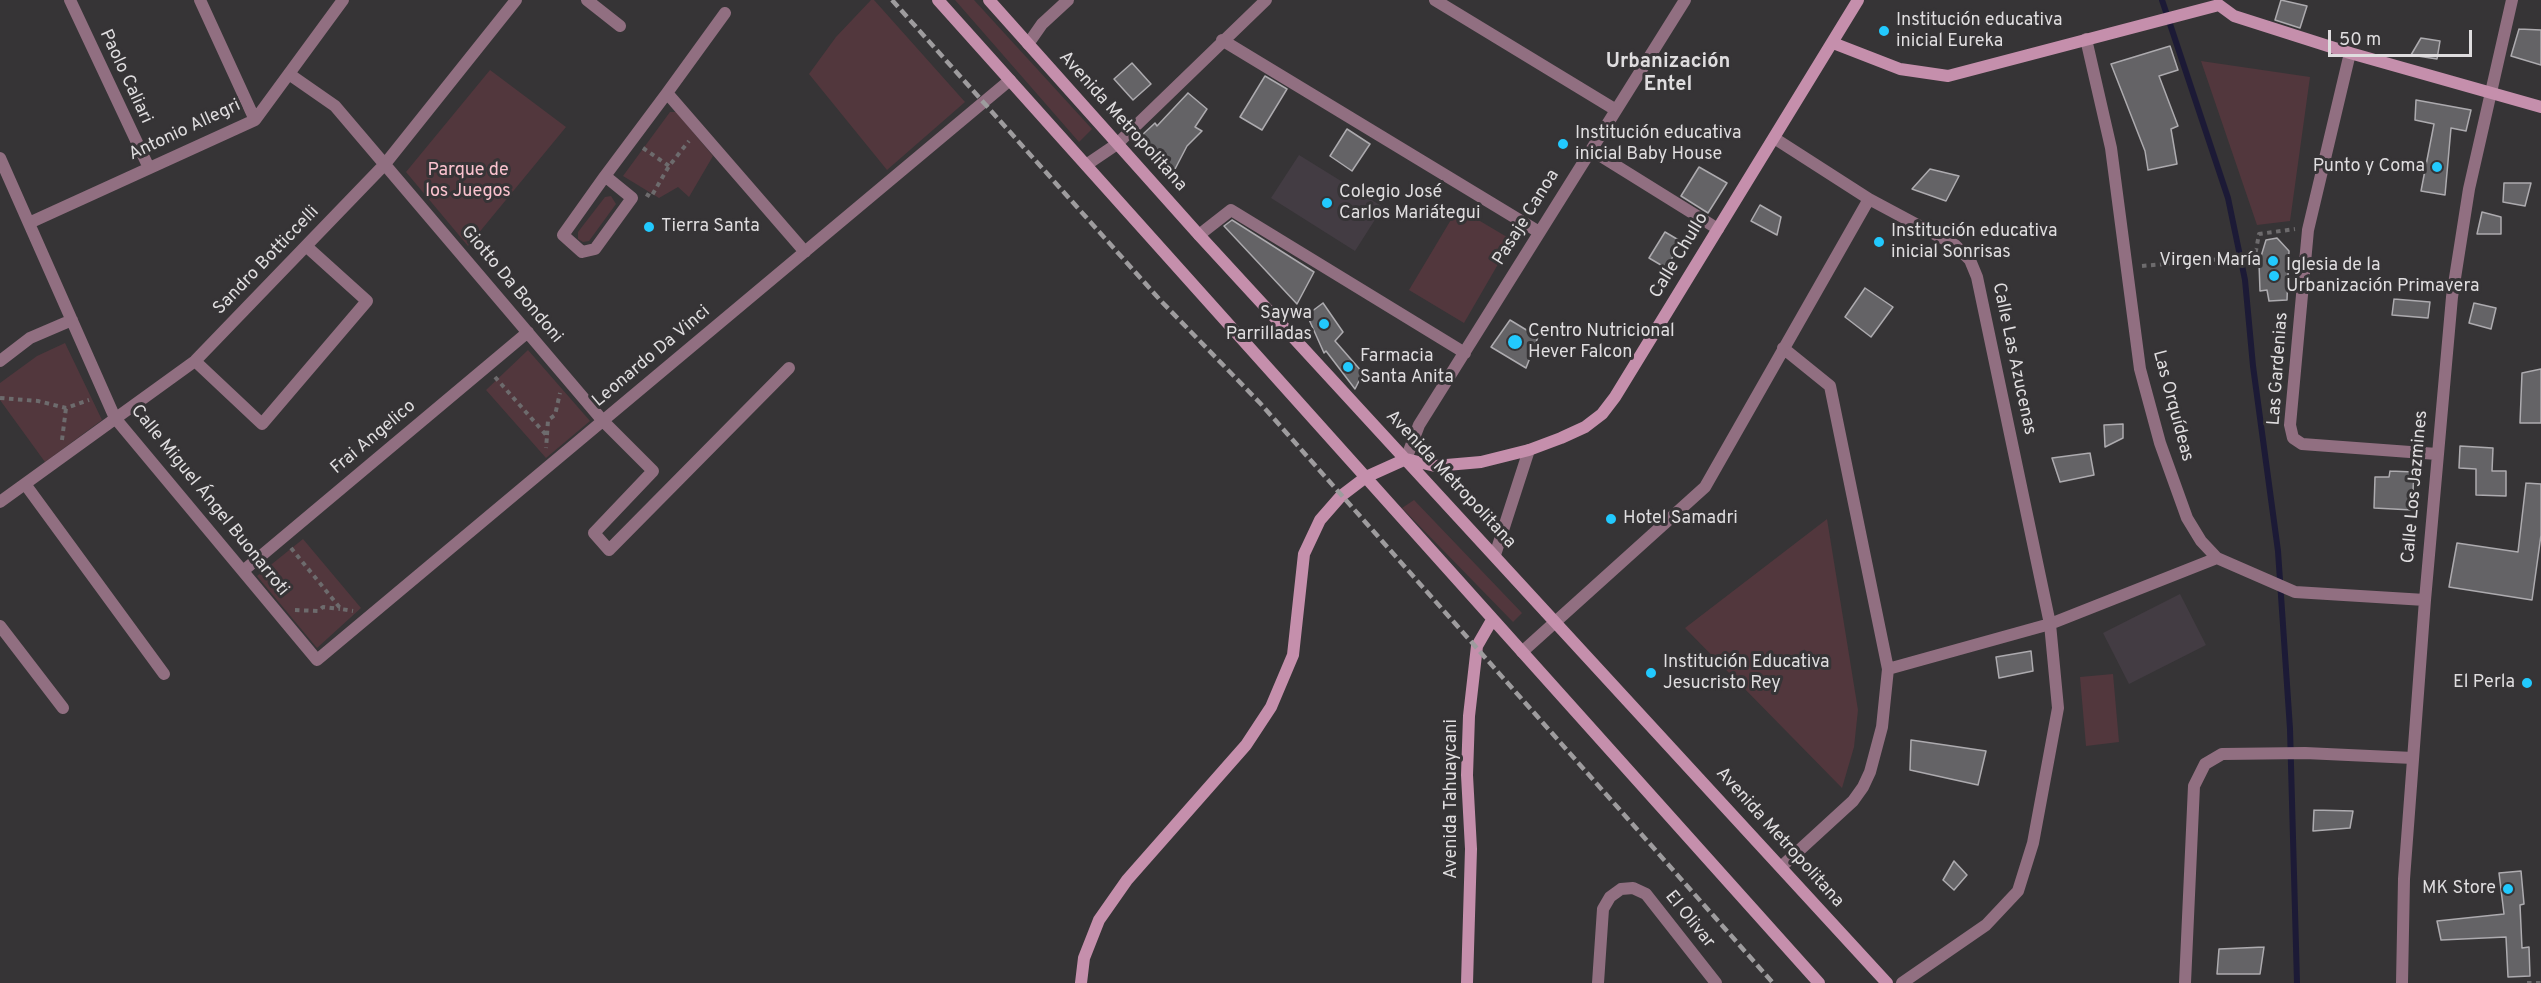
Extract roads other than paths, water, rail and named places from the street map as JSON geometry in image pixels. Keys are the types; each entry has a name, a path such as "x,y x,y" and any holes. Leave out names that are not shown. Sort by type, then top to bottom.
{"main road":[{"path":"938,0 1820,983"},
{"name":"Avenida Metropolitana","path":"989,0 1199,235 1887,983"},
{"name":"Calle Chullo","path":"1406,459 1436,466 1481,462 1529,450 1585,427 1602,414 1615,397 1858,0"},
{"path":"1833,43 1900,69 1948,76 2178,17 2217,3 2234,16 2350,53 2541,107"},
{"path":"1081,983 1084,958 1105,912 1127,880 1246,745 1270,707 1293,655 1304,554 1320,520 1341,496 1366,477 1406,459"},
{"name":"Avenida Tahuaycani","path":"1467,983 1471,849 1467,776 1469,716 1477,646 1492,620"}],"street":[{"name":"Paolo Caliari","path":"70,0 149,168"},
{"path":"200,0 255,120"},
{"name":"Antonio Allegri","path":"29,223 255,120 343,0"},
{"name":"Sandro Botticcelli","path":"0,502 195,361 385,164 516,0"},
{"path":"587,0 620,26"},
{"path":"1028,44 1042,24 1068,0"},
{"path":"1086,165 1117,144 1222,40 1266,0"},
{"path":"1435,0 1616,110"},
{"name":"Pasaje Canoa","path":"1406,459 1419,425 1685,0"},
{"name":"Calle Los Jazmines","path":"2402,983 2404,879 2424,600 2452,297 2469,189 2512,0"},
{"path":"605,177 632,198 595,249 582,252 563,235 605,177 667,93 725,13"},
{"name":"Las Orquídeas","path":"2091,38 2111,148 2140,369 2160,443 2187,518 2201,541 2217,558 2295,592 2424,600"},
{"path":"1222,40 1539,232"},
{"name":"Las Gardenias","path":"2350,53 2308,230 2290,425 2293,438 2302,444 2437,454"},
{"name":"Giotto Da Bondoni","path":"289,74 335,106 603,421 653,471 594,533 609,550 789,368"},
{"name":"Leonardo Da Vinci","path":"317,660 1010,80"},
{"path":"667,93 805,252"},
{"name":"Calle Las Azucenas","path":"1774,138 1869,199 1955,245 1970,260 1977,277 2050,624 2058,708 2033,843 2018,891 1986,925 1902,983"},
{"path":"1591,150 1718,228"},
{"name":"Calle Miguel Ángel Buonarroti","path":"0,158 116,418 317,660"},
{"path":"1522,652 1705,487 1869,199"},
{"path":"1199,235 1231,210 1465,353"},
{"path":"195,361 262,424 367,301 306,246"},
{"path":"0,361 30,338 72,320"},
{"name":"Frai Angelico","path":"243,571 528,332"},
{"path":"1781,867 1853,801 1863,787 1870,772 1882,727 1888,669 1830,386 1783,348"},
{"path":"1495,555 1529,450"},
{"path":"25,484 164,674"},
{"path":"1888,669 2050,624 2217,558"},
{"path":"0,626 63,708"},
{"path":"2185,983 2194,786 2205,764 2222,754 2305,753 2413,758"},
{"name":"El Olivar","path":"1598,983 1603,909 1610,897 1621,889 1634,888 1646,894 1716,983"}],"waterway":[{"path":"2162,0 2228,198 2245,280 2253,366 2278,551 2290,729 2297,983"}],"railway":[{"path":"892,0 1161,301 1260,403 1773,983"}],"place":[{"name":"Institución educativa inicial Eureka","path":"1884,31"},
{"name":"Institución educativa inicial Baby House","path":"1563,144"},
{"name":"Punto y Coma","path":"2437,167"},
{"name":"Colegio José Carlos Mariátegui","path":"1327,203"},
{"name":"Tierra Santa","path":"649,227"},
{"name":"Institución educativa inicial Sonrisas","path":"1879,242"},
{"name":"Virgen María","path":"2273,261"},
{"name":"Iglesia de la Urbanización Primavera","path":"2274,276"},
{"name":"Saywa Parrilladas","path":"1324,324"},
{"name":"Centro Nutricional Hever Falcon","path":"1515,342"},
{"name":"Farmacia Santa Anita","path":"1348,367"},
{"name":"Hotel Samadri","path":"1611,519"},
{"name":"Institución Educativa Jesucristo Rey","path":"1651,673"},
{"name":"El Perla","path":"2527,683"},
{"name":"MK Store","path":"2508,889"}],"district":[{"name":"Urbanización Entel","path":"1668,74"}],"park label":[{"name":"Parque de los Juegos","path":"468,181"}]}
